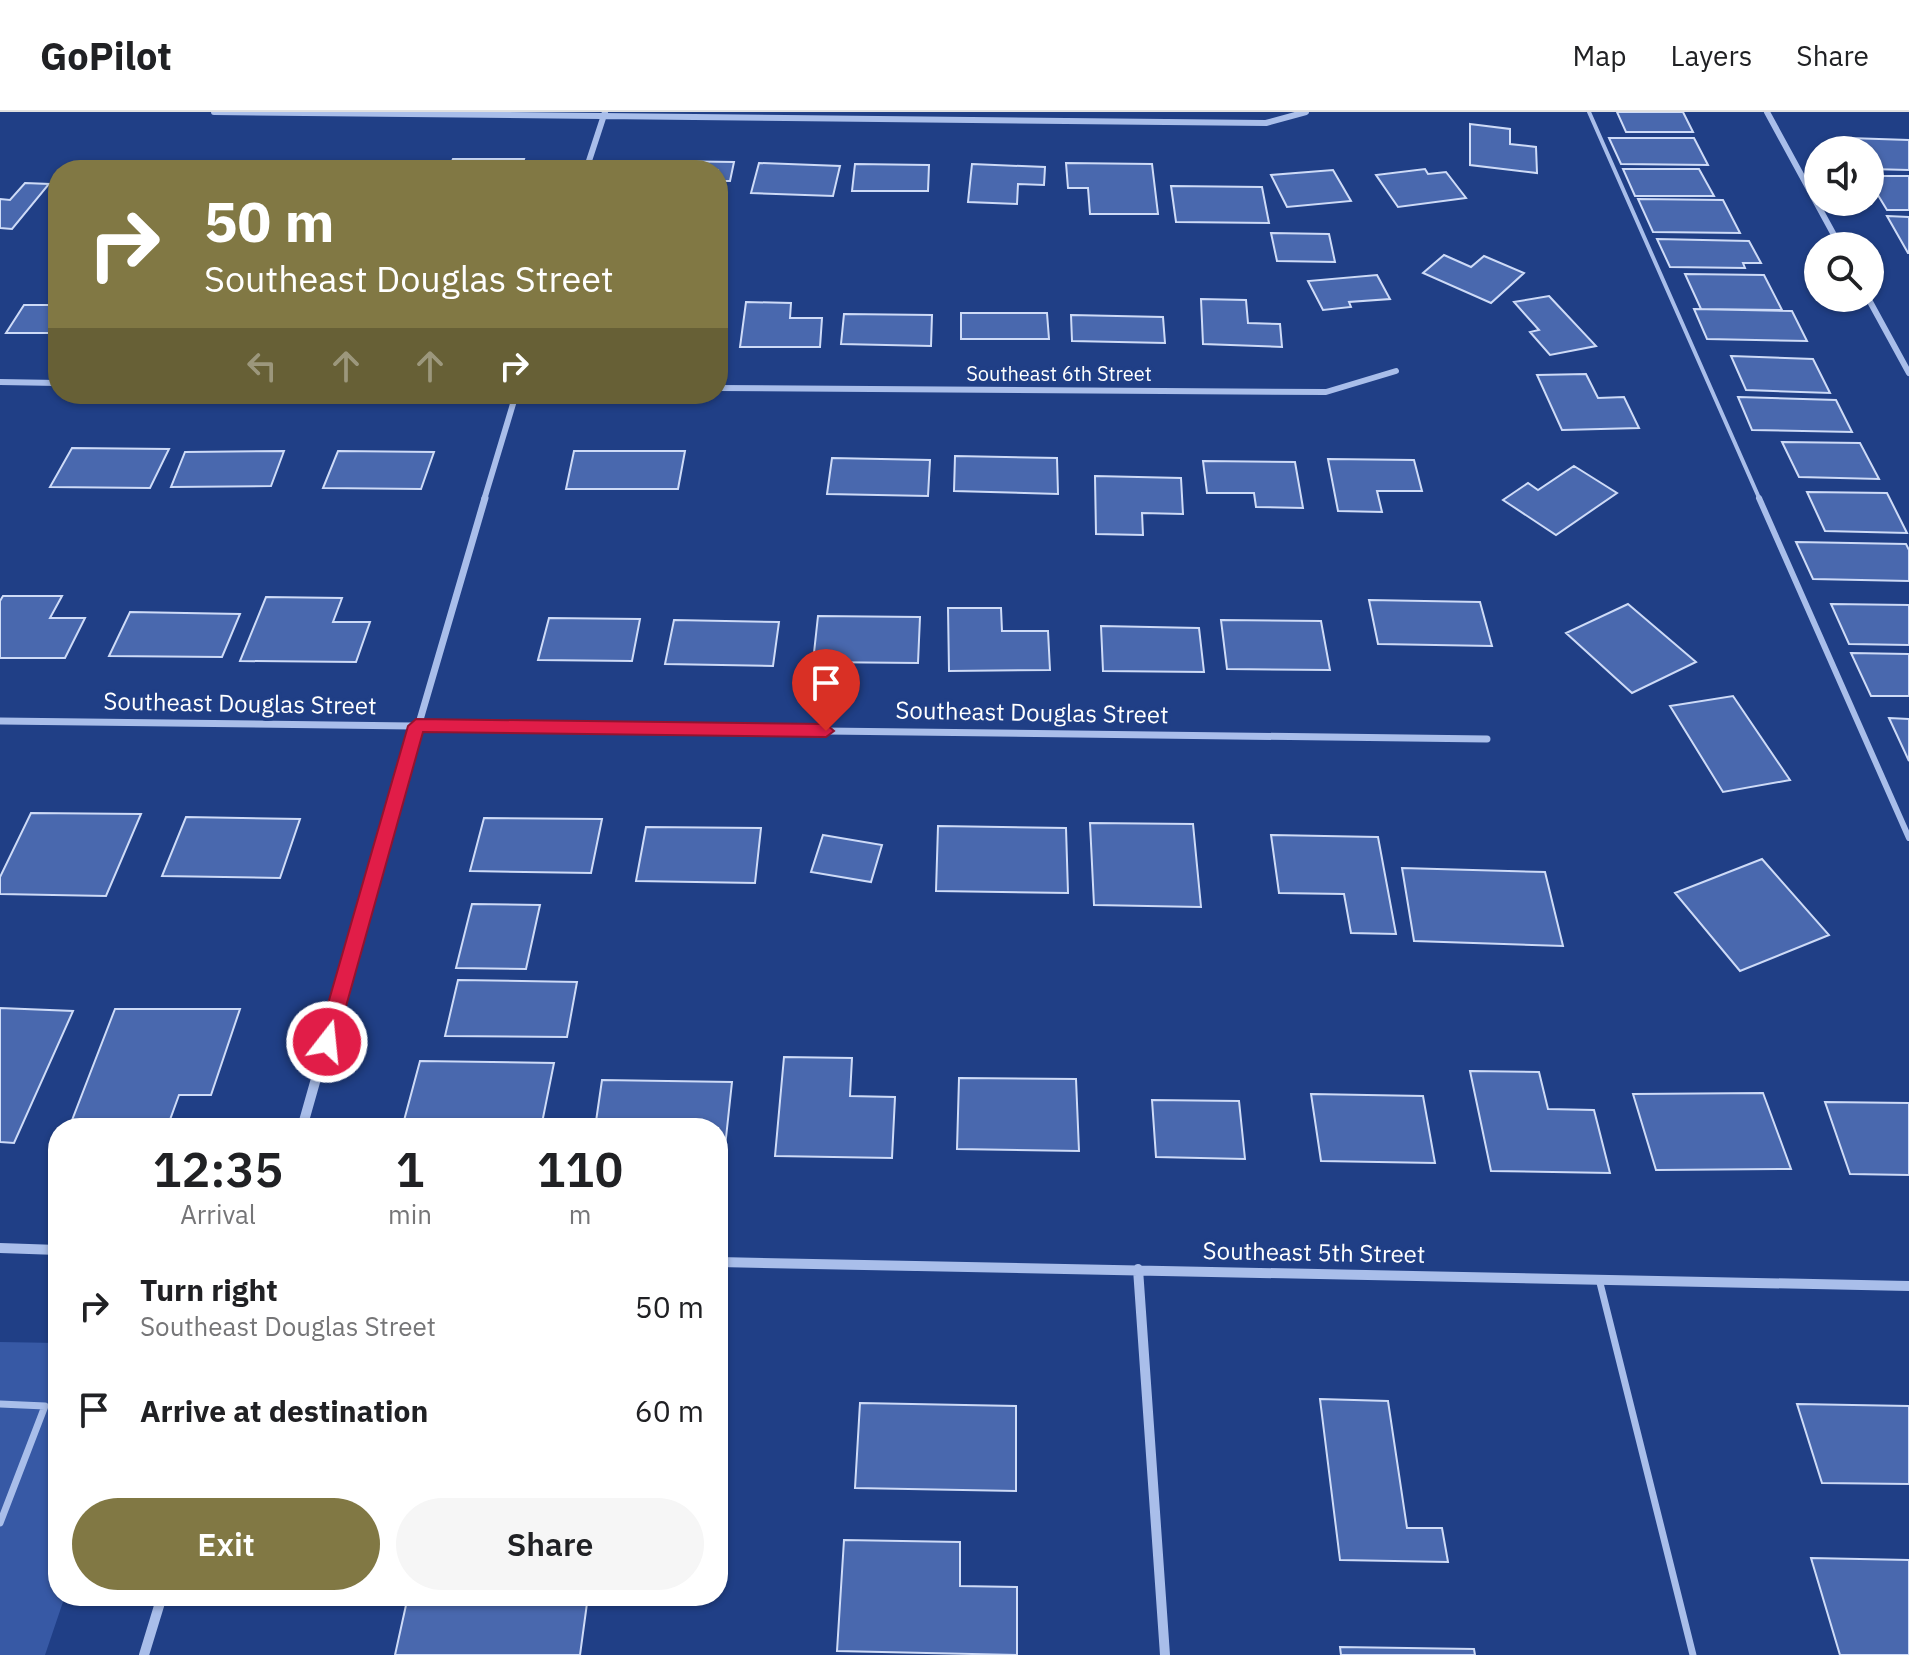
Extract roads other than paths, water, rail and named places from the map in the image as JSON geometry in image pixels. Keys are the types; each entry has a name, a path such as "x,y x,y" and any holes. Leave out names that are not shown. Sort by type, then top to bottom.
{"street":[{"path":"214,112 1266,123 1306,112"},
{"path":"1767,112 1832,232"},
{"path":"589,160 604,115"},
{"path":"1876,312 1909,373"},
{"name":"Southeast 6th Street","path":"728,388 1326,392 1396,371"},
{"path":"0,382 48,383"},
{"path":"305,1118 416,726 513,404"},
{"name":"Southeast Douglas Street","path":"0,721 1487,739"},
{"path":"0,1248 48,1250"},
{"name":"Southeast 5th Street","path":"728,1262 1909,1286"},
{"path":"1138,1269 1165,1655"},
{"path":"144,1655 159,1606"}],"lane":[{"path":"1589,112 1909,838"},
{"path":"1599,1279 1693,1655"},
{"path":"0,1404 45,1406 0,1523"}]}
